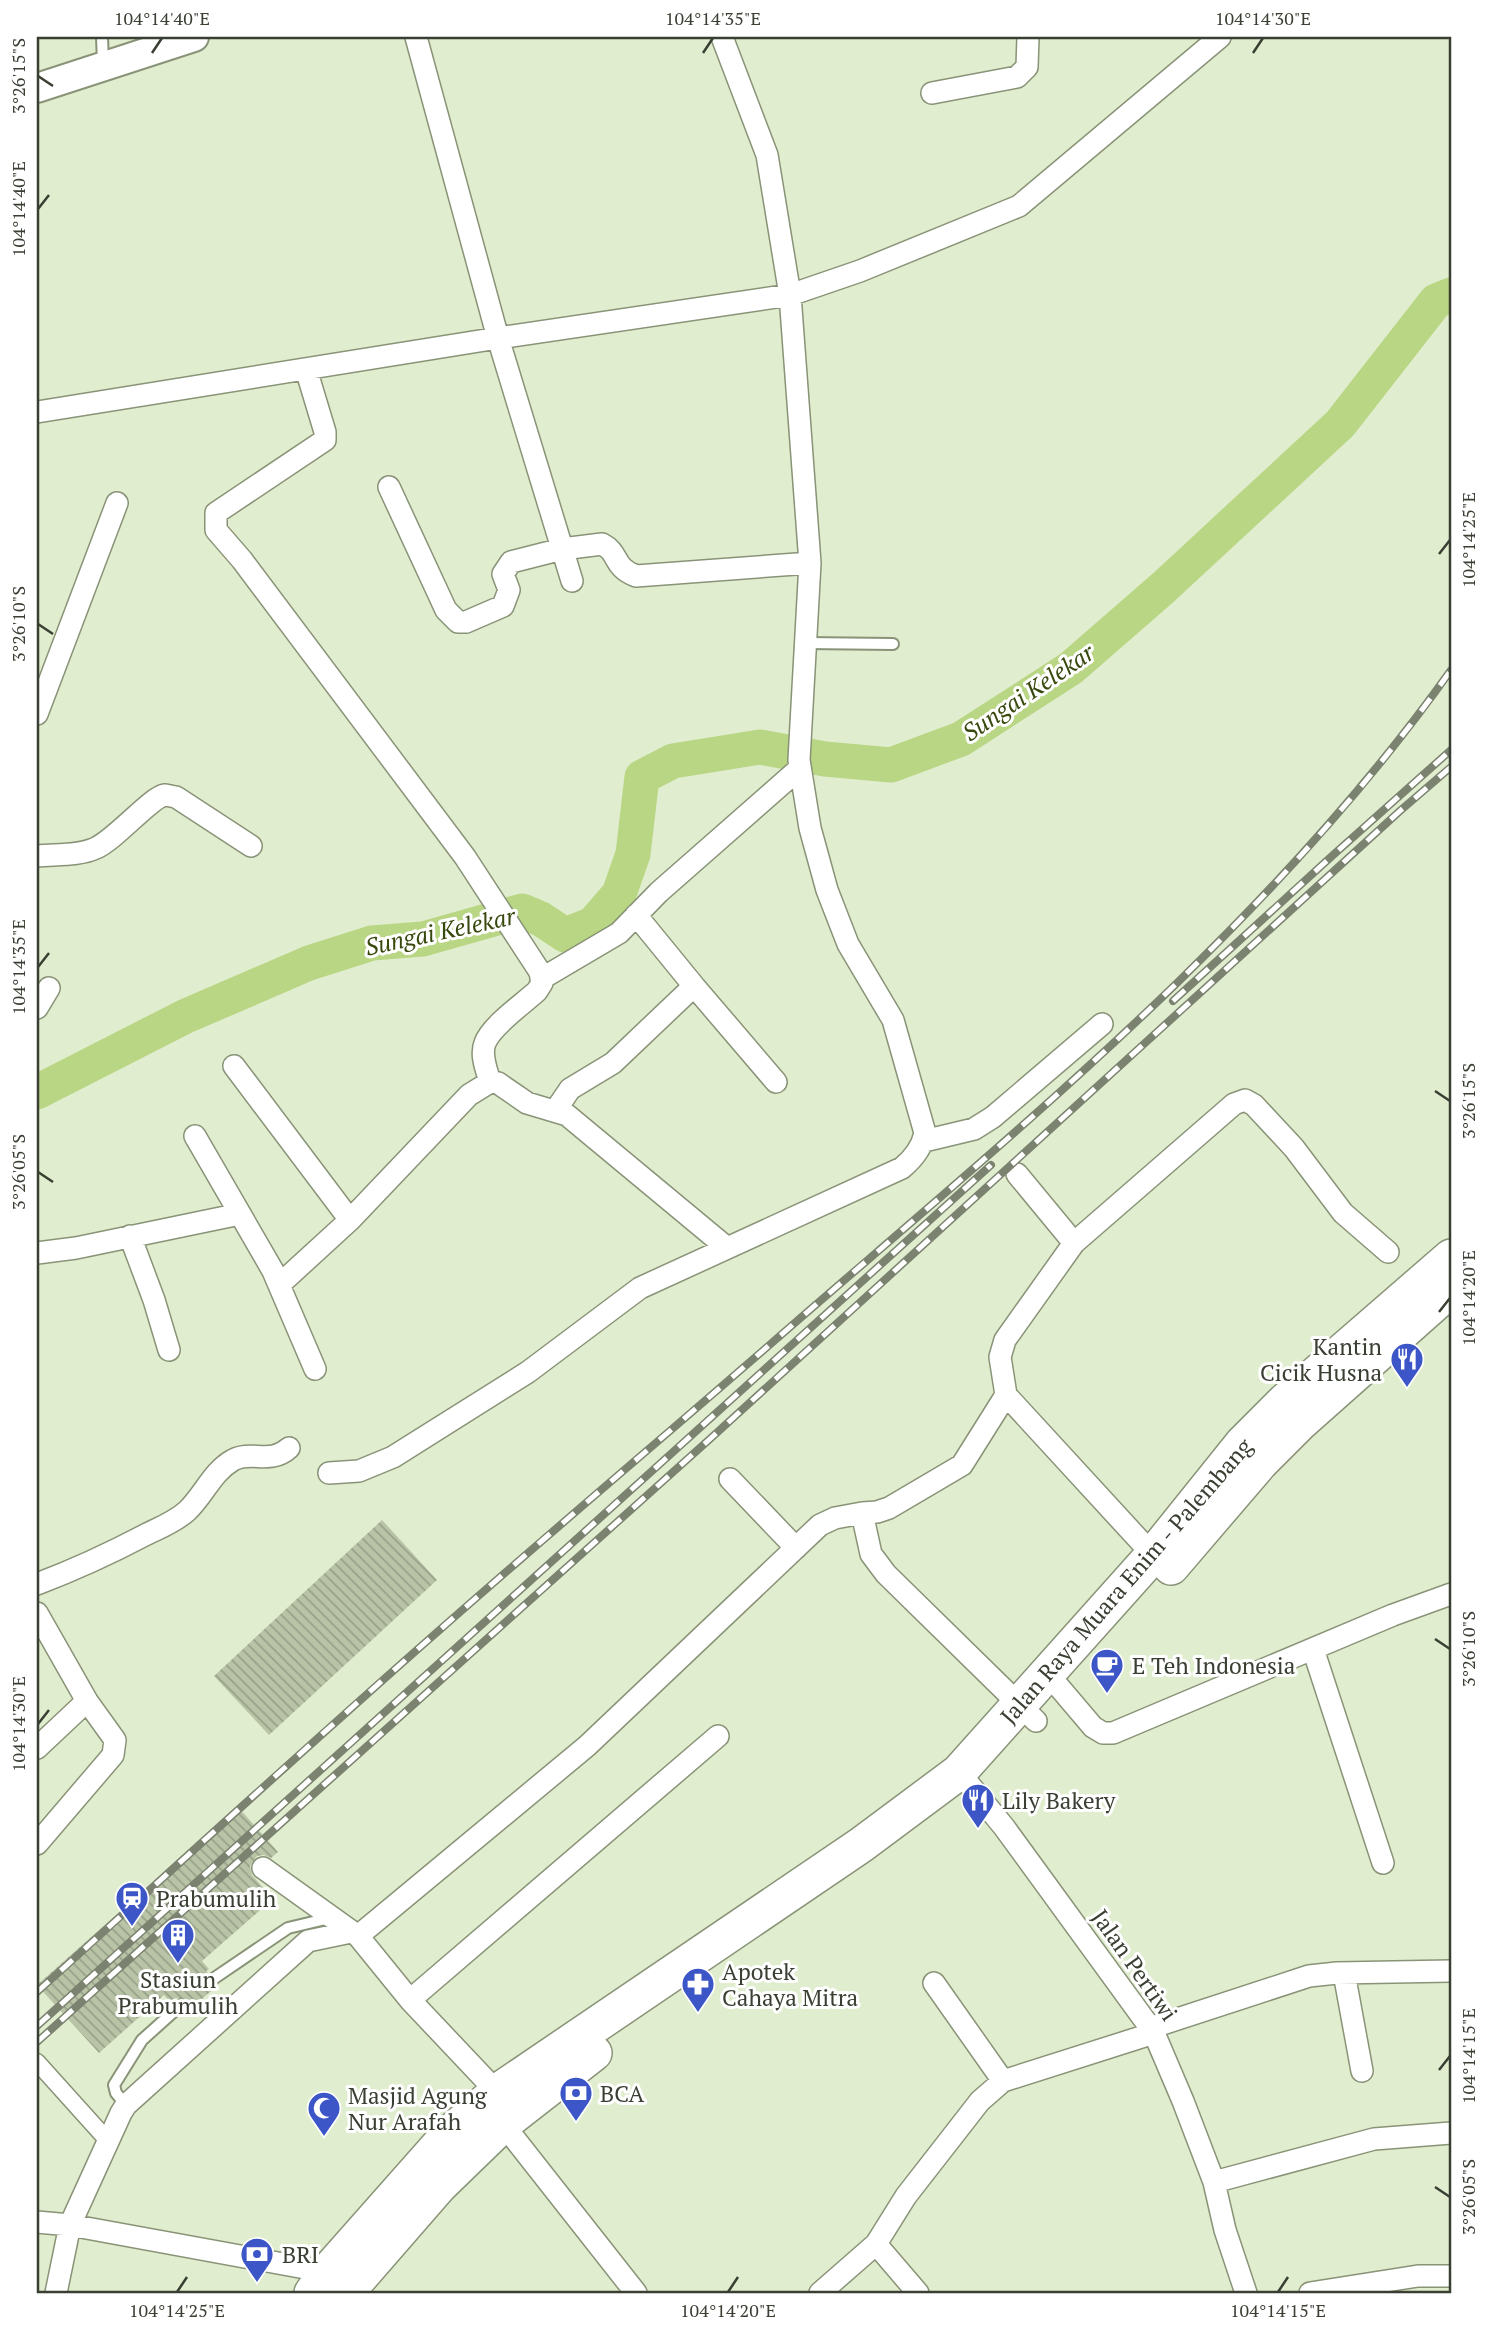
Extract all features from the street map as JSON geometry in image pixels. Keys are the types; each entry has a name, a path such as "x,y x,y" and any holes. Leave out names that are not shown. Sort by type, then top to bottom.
{"main road":[{"name":"Jalan Raya Muara Enim - Palembang","path":"1163,1561 1243,1443 1285,1401 1451,1257"},
{"name":"Jalan Raya Muara Enim - Palembang","path":"328,2286 449,2134 500,2108 849,1853 966,1780 1163,1561 1300,1423 1451,1289"}],"street":[{"path":"37,88 194,37"},
{"path":"416,37 498,338 572,581"},
{"path":"329,1473 359,1471 393,1457 528,1372 640,1288 902,1168 912,1159 923,1141 925,1133 893,1020 848,944 827,890 810,828 799,764 799,735 810,563 790,295 766,155 722,37"},
{"path":"932,93 1017,77 1027,67 1028,37"},
{"path":"37,412 498,338 790,295 860,271 1019,206 1220,37"},
{"path":"306,369 326,436 323,443 216,513 216,530 243,560 465,857 540,972 542,983 537,991 492,1031 484,1045 485,1065 490,1082"},
{"path":"389,487 446,610 458,622 466,622 503,606 509,590 503,574 511,562 562,549 603,544 608,547 621,568 636,576 810,563"},
{"path":"37,713 117,503"},
{"path":"541,979 619,933 659,892 799,764"},
{"path":"37,856 95,849 115,837 156,799 166,795 176,797 251,846"},
{"path":"636,915 776,1083"},
{"path":"555,1111 570,1089 613,1063 694,986"},
{"path":"37,1008 49,988"},
{"path":"923,1141 974,1129 992,1117 1102,1024"},
{"path":"233,1066 350,1220"},
{"path":"279,1285 350,1220 469,1095 490,1082 498,1083 527,1102 566,1115 726,1247"},
{"path":"1163,1561 1006,1395 1000,1357 1005,1340 1074,1242 1234,1104 1245,1100 1254,1105 1294,1148 1343,1213 1388,1252"},
{"path":"195,1136 279,1285 315,1370"},
{"path":"1017,1174 1074,1242"},
{"path":"37,1253 240,1214"},
{"path":"130,1237 154,1300 169,1350"},
{"path":"56,2293 70,2225 126,2105 309,1941 355,1934 587,1746 820,1525 835,1518 889,1508 951,1474 962,1465 1006,1395"},
{"path":"37,1584 90,1564 173,1521 186,1512 221,1468 235,1459 244,1456 270,1458 289,1448"},
{"path":"730,1479 796,1548"},
{"path":"862,1513 872,1554 886,1574 1028,1713"},
{"path":"1056,1682 1093,1727 1103,1733 1113,1733 1451,1594"},
{"path":"37,1612 87,1701 115,1740 113,1755 37,1844"},
{"path":"1313,1649 1383,1863"},
{"path":"37,1748 87,1701"},
{"path":"410,2000 718,1736"},
{"name":"Jalan Pertiwi","path":"966,1780 1004,1827 1152,2031 1214,2182 1225,2230 1246,2293"},
{"path":"263,1868 355,1934 500,2108 636,2293"},
{"path":"820,2293 876,2244 906,2196 980,2101 1003,2081 1308,1976 1451,1972"},
{"path":"1345,1973 1362,2071"},
{"path":"934,1983 1003,2081"},
{"path":"39,2065 109,2142"},
{"path":"1214,2182 1374,2139 1451,2133"},
{"path":"37,2222 70,2225 328,2286"},
{"path":"876,2244 918,2293"},
{"path":"1310,2293 1418,2276 1451,2276"}],"lane":[{"path":"102,37 103,66"},
{"path":"805,643 893,644"},
{"path":"213,1979 288,1928 332,1918"},
{"path":"126,2105 116,2093 114,2085 142,2040 181,2005"}],"building":[{"path":"382,1520 437,1580 269,1735 214,1676"},
{"path":"238,1807 278,1852 271,1858 257,1856 250,1866 252,1875 273,1899 202,1961 209,1969 206,1971 206,1983 210,1986 218,1985 187,2012 189,2004 186,1999 175,1998 170,2002 164,1995 99,2053 37,1985"}],"waterway":[{"name":"Sungai Kelekar","path":"37,1092 186,1016 309,963 372,943 423,939 522,911 541,919 565,935 593,924 619,894 633,854 642,777 673,761 760,747 825,759 891,765 961,739 1071,668 1164,587 1340,424 1436,301 1451,295"}],"railway":[{"path":"37,1992 392,1672 972,1170 1144,1015 1227,934 1306,850 1381,762 1451,670"},
{"path":"1173,1001 1451,750"},
{"path":"37,2042 711,1438 1451,767"},
{"path":"37,2026 991,1165"}],"place":[{"name":"Kantin Cicik Husna","path":"1407,1389"},
{"name":"E Teh Indonesia","path":"1107,1695"},
{"name":"Lily Bakery","path":"978,1830"},
{"name":"Prabumulih","path":"132,1928"},
{"name":"Stasiun Prabumulih","path":"178,1965"},
{"name":"Apotek Cahaya Mitra","path":"698,2014"},
{"name":"BCA","path":"576,2123"},
{"name":"Masjid Agung Nur Arafah","path":"324,2138"},
{"name":"BRI","path":"257,2284"}]}
